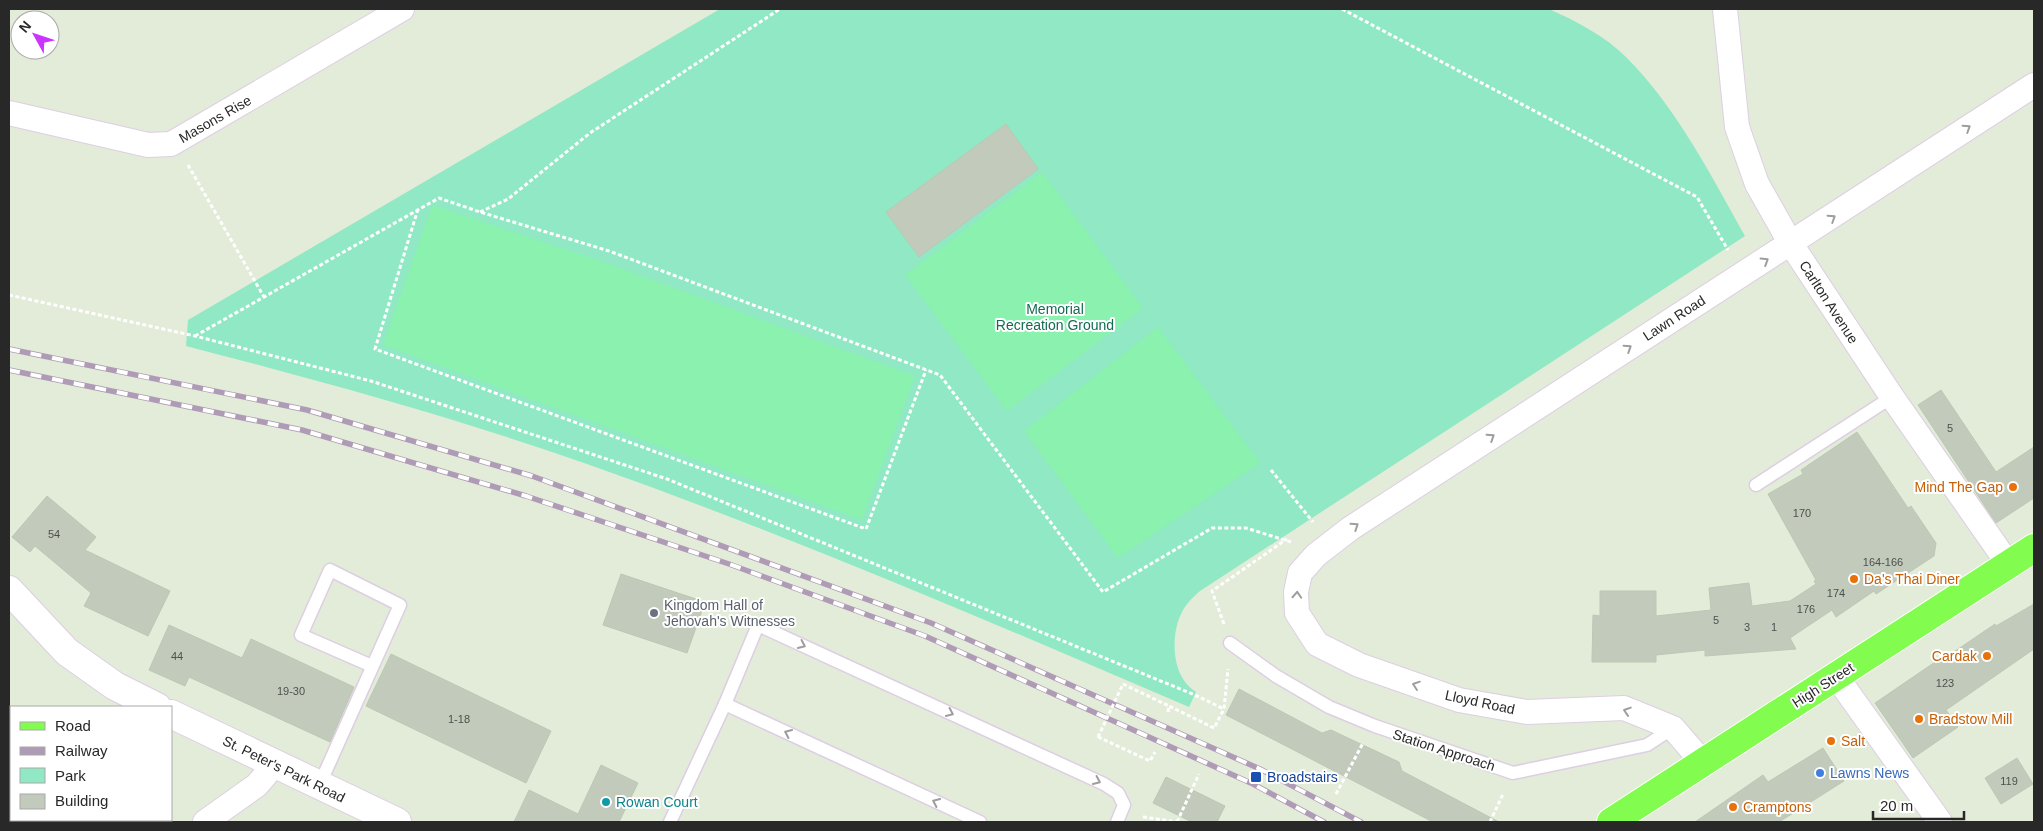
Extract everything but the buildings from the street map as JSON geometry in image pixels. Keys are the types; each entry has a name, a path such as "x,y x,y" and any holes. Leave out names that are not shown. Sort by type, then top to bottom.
{"main road":[{"name":"High Street","path":"1612,822 2034,548"},
{"path":"9,590 67,652 115,686 155,706"},
{"name":"St. Peter's Park Road","path":"172,714 274,765 397,822"}],"street":[{"name":"Masons Rise","path":"9,113 148,145 163,146 178,141 402,9"},
{"name":"Carlton Avenue","path":"1725,9 1738,127 1757,184 1791,244 1892,397 2009,565"},
{"name":"Lawn Road","path":"1323,549 2034,84"},
{"name":"Lloyd Road","path":"1323,549 1300,573 1296,592 1297,612 1317,644 1360,665 1459,700 1528,712 1624,708 1673,728 1704,764"},
{"path":"1836,676 1940,822"},
{"path":"205,822 257,785 274,765"}],"lane":[{"path":"1756,485 1892,397"},
{"path":"319,786 400,605 330,570 301,636 372,666"},
{"path":"670,822 725,704 758,625 1104,784 1118,793 1124,805 1119,818"},
{"name":"Station Approach","path":"1230,643 1276,676 1329,707 1375,726 1513,773 1647,745 1673,728"},
{"path":"725,704 980,822"}],"path":[{"path":"480,212 508,199 590,133 780,9"},
{"path":"1342,9 1697,197 1742,274"},
{"path":"178,141 186,161 264,297"},
{"path":"195,336 418,208 439,198 609,251 940,375 1102,592 1212,528 1246,528 1323,549"},
{"path":"418,208 376,348 866,529 926,370"},
{"path":"9,295 195,336 371,381 667,479 1195,695 1224,709"},
{"path":"1271,470 1323,549"},
{"path":"1155,752 1150,762 1098,737 1123,684 1214,728 1224,709 1230,643 1212,591 1287,539"},
{"path":"1168,712 1169,706"},
{"path":"1336,794 1375,726"},
{"path":"1490,822 1513,773"},
{"path":"1119,818 1177,822 1199,774"}],"green space":[{"name":"Memorial Recreation Ground","path":"720,9 1549,9 1580,24 1609,42 1644,77 1677,120 1691,142 1745,236 1200,591 1184,609 1178,621 1176,632 1175,655 1177,666 1188,685 1196,692 1189,707 815,550 587,464 488,431 388,401 186,346 188,320"},
{"path":"1042,172 1143,308 1007,411 905,275"},
{"path":"432,205 598,260 915,376 862,520 383,345"},
{"path":"1158,327 1260,463 1118,558 1024,431"}],"railway":[{"path":"9,349 307,410 532,476 931,623 1260,769 1361,822"},
{"path":"9,370 302,430 526,496 729,564 925,636 1253,784 1324,822"}],"place":[{"name":"Mind The Gap","path":"2013,487"},
{"name":"Da's Thai Diner","path":"1854,579"},
{"name":"Kingdom Hall of Jehovah's Witnesses","path":"654,613"},
{"name":"Cardak","path":"1987,656"},
{"name":"Bradstow Mill","path":"1919,719"},
{"name":"Salt","path":"1831,741"},
{"name":"Lawns News","path":"1820,773"},
{"name":"Broadstairs","path":"1256,777"},
{"name":"Rowan Court","path":"606,802"},
{"name":"Cramptons","path":"1733,807"}]}
